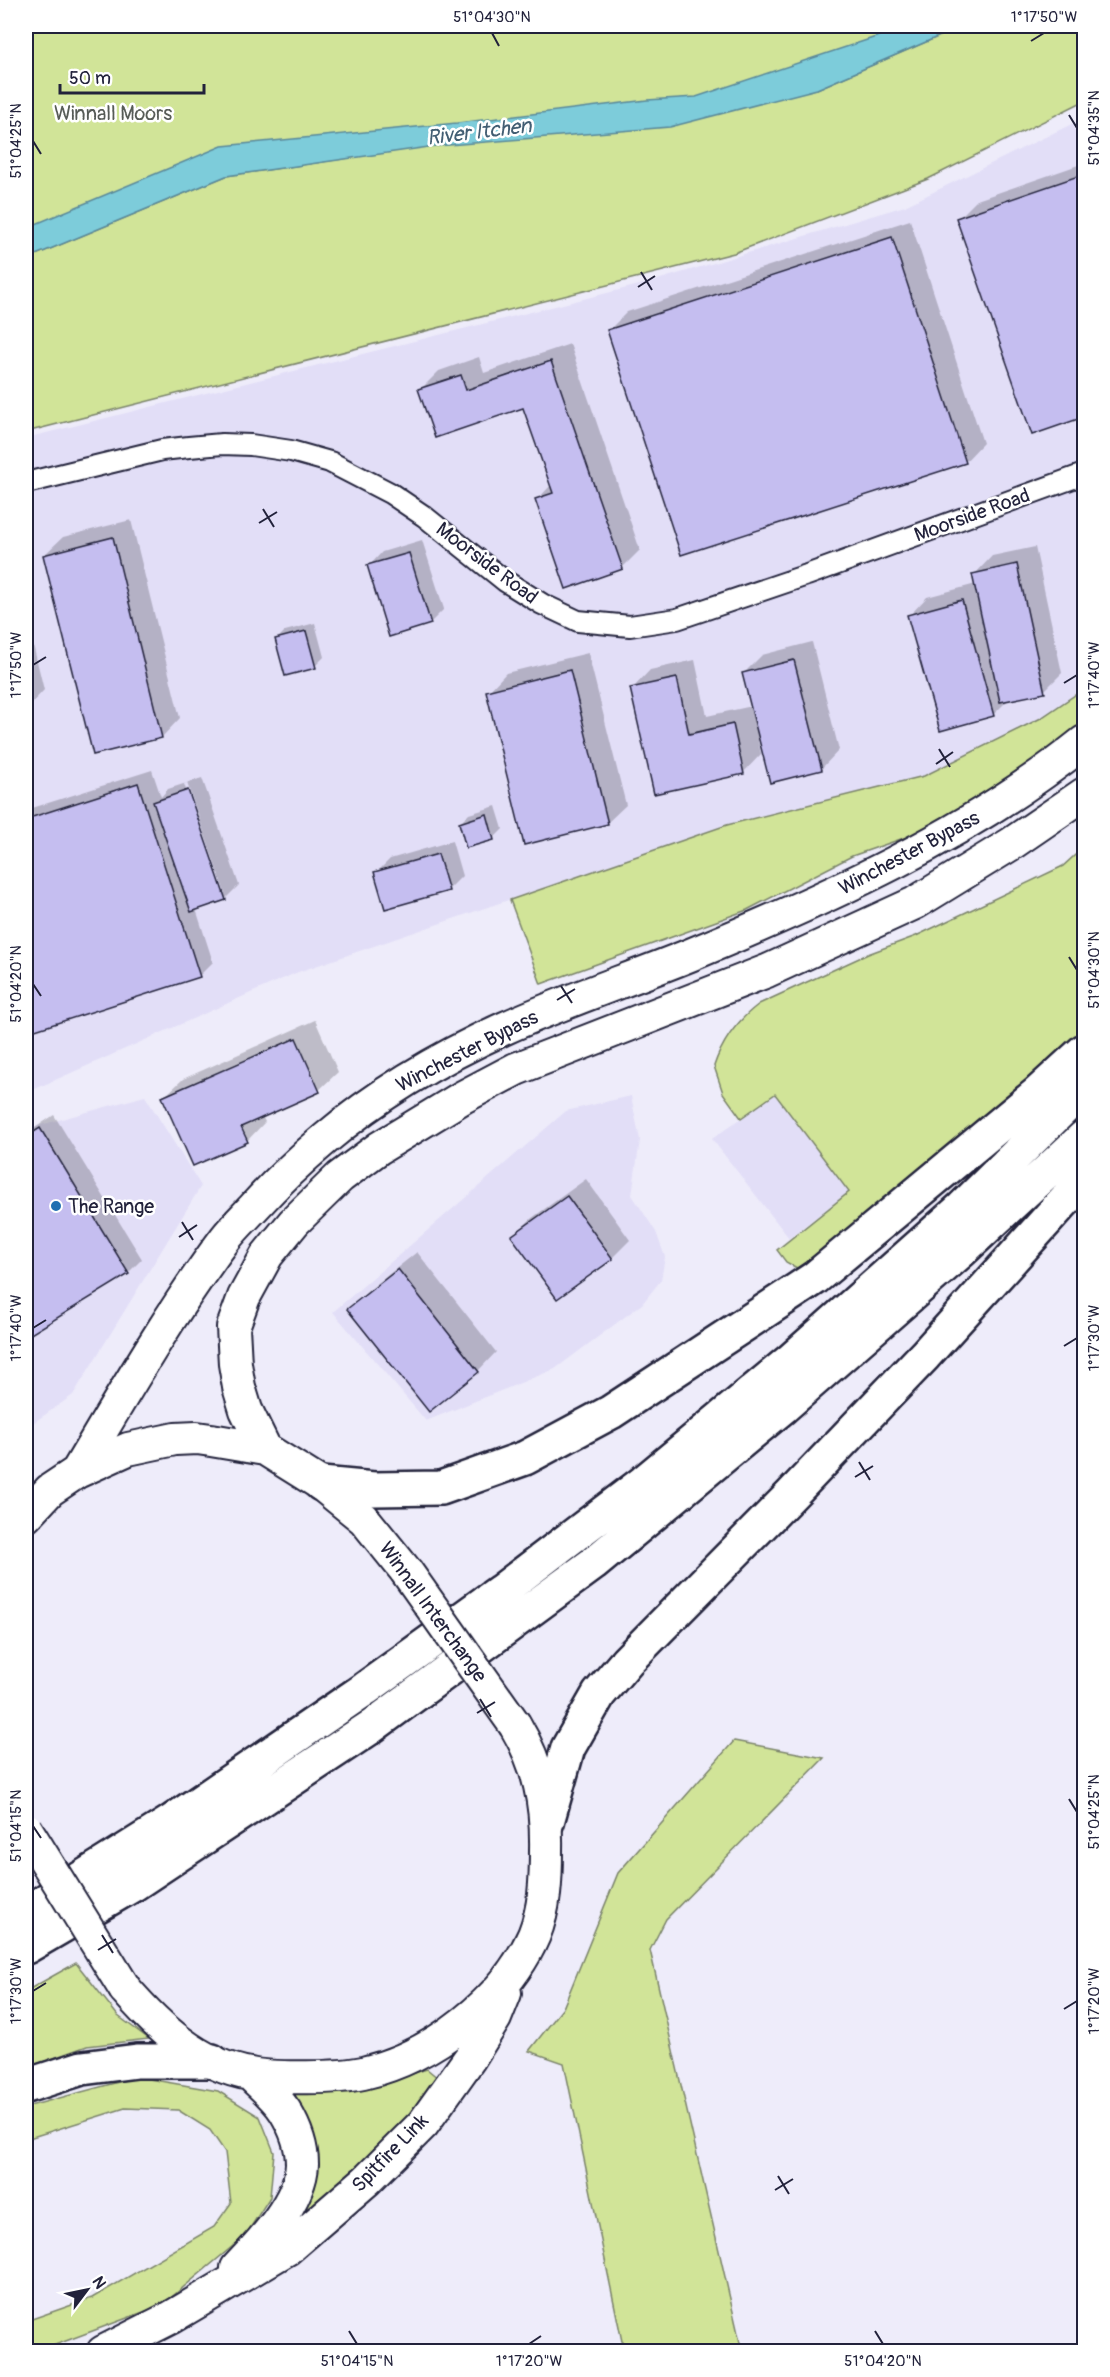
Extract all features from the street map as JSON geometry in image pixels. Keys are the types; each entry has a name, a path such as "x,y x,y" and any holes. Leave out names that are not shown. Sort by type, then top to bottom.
{"highway":[{"name":"Winchester Bypass","path":"77,1472 155,1340 226,1236 279,1181 325,1139 380,1096 501,1029 796,910 900,861 986,812 1084,742"},
{"name":"Winchester Bypass","path":"265,1449 246,1410 239,1387 233,1327 244,1297 267,1255 294,1222 340,1177 379,1148 463,1097 516,1069 767,971 915,903 1011,844 1084,795"},
{"path":"321,1484 374,1489 441,1488 525,1458 611,1412 815,1278 1038,1093 1084,1051"},
{"path":"26,1913 171,1822 365,1689 501,1591 644,1482 790,1361 962,1208 1084,1088"},
{"path":"26,1947 134,1884 371,1727 593,1564 783,1407 960,1252 1084,1137"},
{"path":"547,1822 568,1748 599,1694 627,1661 917,1363 1084,1179"},
{"name":"Winnall Interchange","path":"26,1516 50,1490 77,1472 128,1449 175,1439 196,1438 265,1449 321,1484 363,1519 406,1571 515,1725 529,1749 540,1786 547,1822 546,1886 534,1934 515,1970 493,1995 456,2028 419,2052 363,2073 307,2077 250,2074 212,2061 177,2041 149,2017 125,1989 26,1828"},
{"name":"Spitfire Link","path":"103,2352 170,2318 286,2249 367,2180 423,2124 471,2058 495,2018 515,1970"},
{"path":"26,2086 82,2068 137,2061 212,2061"},
{"name":"Spitfire Link","path":"215,2290 256,2248 284,2211 298,2182 302,2163 296,2132 284,2110 250,2074"}],"street":[{"name":"Moorside Road","path":"26,483 162,450 222,444 251,445 291,451 330,462 390,493 424,516 505,581 542,604 578,621 630,626 687,616 807,575 1084,474"}],"shaded area":[{"path":"1084,118 1084,689 1041,718 924,776 727,825 298,972 26,1093 26,438 647,283 905,206"},
{"path":"774,1094 849,1192 789,1238 712,1139"},
{"path":"145,1096 201,1186 73,1395 26,1428 26,1132 37,1126"},
{"path":"631,1096 640,1140 632,1195 656,1232 665,1257 661,1280 642,1304 555,1369 426,1421 333,1312 566,1111"}],"green space":[{"name":"Winnall Moors","path":"26,26 934,26 719,104 231,161 26,242"},
{"path":"963,26 1084,26 1084,101 928,179 734,253 26,432 26,259 226,176 817,89"},
{"path":"1084,689 1084,722 950,822 852,856 747,910 541,984 510,900 727,825 924,776 1041,718"},
{"path":"1084,847 1084,1039 874,1214 797,1268 786,1262 777,1250 849,1192 775,1094 741,1118 723,1093 714,1066 721,1048 732,1032 759,1004 868,954 916,936 1063,866"},
{"path":"734,1741 824,1758 666,1919 650,1950 742,2351 624,2351 564,2063 529,2051 563,2008 618,1873"},
{"path":"76,1963 118,2016 149,2039 87,2046 26,2068 26,1991"},
{"path":"427,2069 439,2079 424,2103 294,2229 315,2183 286,2092 354,2092"},
{"path":"137,2077 218,2091 260,2117 274,2152 270,2197 245,2236 162,2305 39,2351 26,2351 26,2321 92,2298 214,2227 231,2203 225,2152 210,2130 178,2110 125,2108 26,2139 26,2107"}],"water":[{"name":"River Itchen","path":"901,26 963,26 817,89 670,127 436,146 226,176 26,259 26,228 222,146 457,123 647,100 696,97 876,37"}],"building":[{"path":"1084,174 1084,417 1032,435 956,218"},
{"path":"892,237 966,463 681,555 607,330"},
{"path":"551,361 623,569 566,589 535,499 553,493 523,408 435,438 418,389 461,375 466,390"},
{"path":"113,537 162,738 93,755 43,555"},
{"path":"409,553 431,624 389,637 367,565"},
{"path":"1017,564 1045,693 1000,702 972,574"},
{"path":"962,600 994,716 940,731 907,615"},
{"path":"306,631 316,668 285,676 275,639"},
{"path":"794,660 822,770 770,783 742,673"},
{"path":"570,670 608,824 524,845 486,691"},
{"path":"677,678 689,734 733,724 744,774 654,794 630,688"},
{"path":"26,681 31,705 26,707"},
{"path":"138,783 200,977 26,1033 26,819"},
{"path":"188,790 226,900 191,912 153,802"},
{"path":"487,814 494,840 466,848 459,823"},
{"path":"438,854 449,891 385,909 374,872"},
{"path":"296,1038 320,1092 241,1127 248,1142 193,1166 162,1097"},
{"name":"The Range","path":"40,1128 129,1274 26,1337 26,1137"},
{"path":"567,1196 613,1259 557,1299 511,1236"},
{"path":"398,1269 479,1372 429,1412 347,1309"}],"place":[{"name":"The Range","path":"56,1206"}]}
